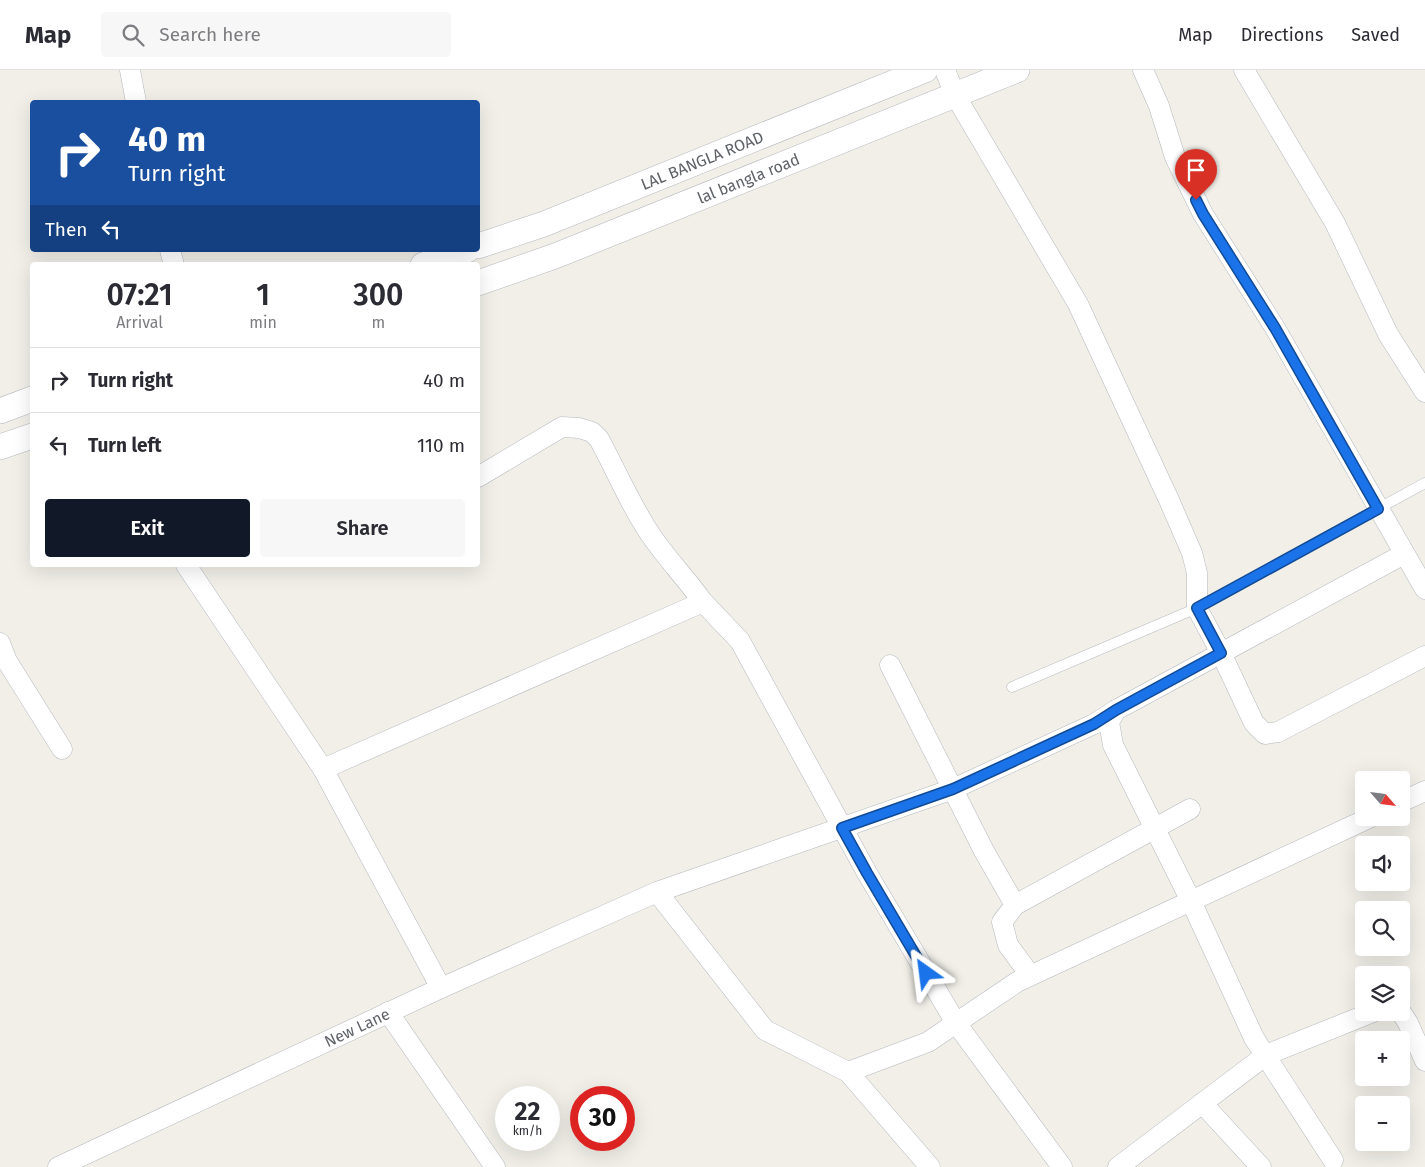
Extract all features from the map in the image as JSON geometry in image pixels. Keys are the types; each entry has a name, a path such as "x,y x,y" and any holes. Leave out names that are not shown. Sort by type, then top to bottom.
{"street":[{"path":"130,70 136,100"},
{"name":"LAL BANGLA ROAD","path":"480,245 544,224 924,70"},
{"path":"946,70 955,95 1082,313 1192,554 1197,574 1197,608 1221,653 1254,723 1265,734 1278,732 1425,656"},
{"name":"lal bangla road","path":"480,282 555,256 1017,70"},
{"path":"1143,70 1159,106 1175,157 1203,214 1275,328 1404,554 1422,577"},
{"path":"1244,70 1335,223 1388,334 1425,392"},
{"path":"756,138 767,171"},
{"path":"0,410 30,400"},
{"path":"480,476 562,427 579,428 592,432 599,438 654,540 703,602 740,641 842,828 956,1023 1062,1167"},
{"path":"0,447 30,437"},
{"name":"New Lane","path":"58,1167 388,1012 657,892 953,789 1094,724 1116,710 1404,554"},
{"path":"187,567 323,769 441,988"},
{"path":"323,769 703,602"},
{"path":"0,644 7,661 62,749"},
{"path":"890,665 984,851 1015,905"},
{"path":"1116,710 1109,722 1113,744 1191,901 1254,1038 1333,1160"},
{"path":"1410,798 1425,791"},
{"path":"1030,975 1008,945 1002,922 1015,905 1190,809"},
{"path":"848,1072 928,1042 1016,982 1355,825"},
{"path":"657,892 765,1030 848,1072 930,1167"},
{"path":"388,1012 495,1167"},
{"path":"1119,1167 1266,1056 1355,1019"},
{"path":"1407,1021 1425,1061"},
{"path":"1202,1103 1261,1167"}],"lane":[{"path":"1012,687 1197,608 1425,484"}],"route":[{"path":"926,973 842,828 953,789 1094,724 1221,653 1197,608 1378,509 1275,328 1196,200"}]}
